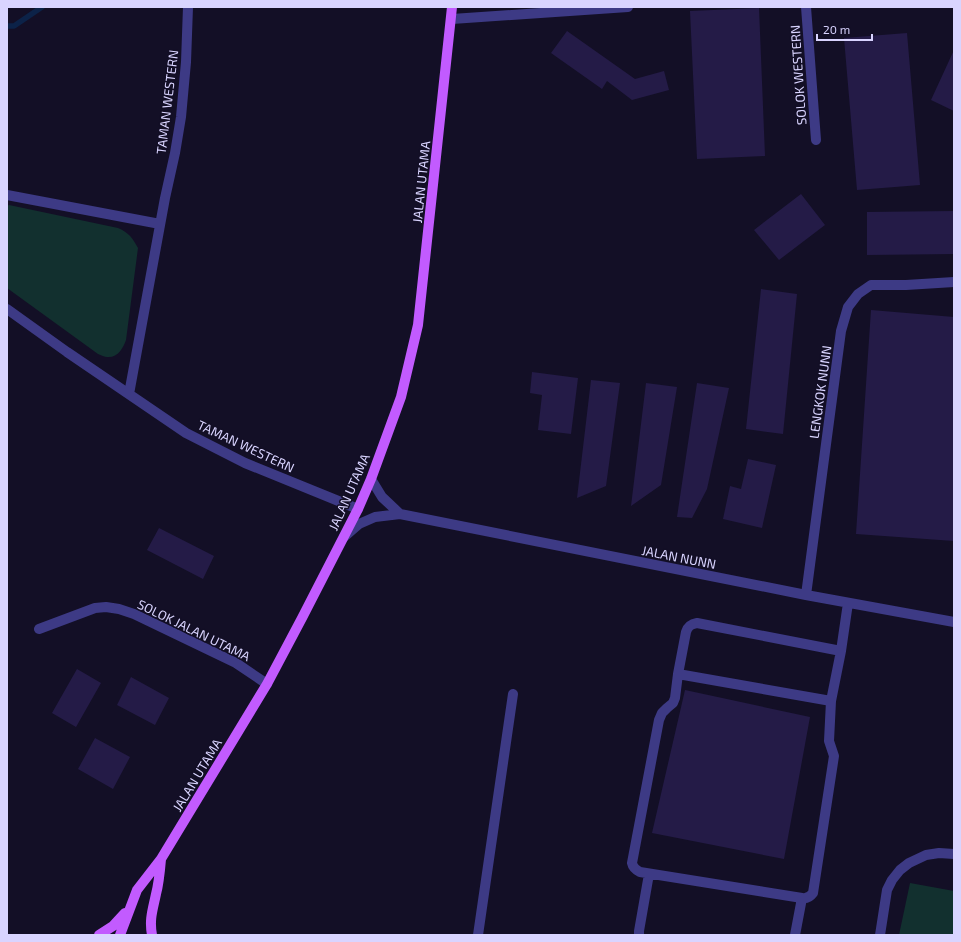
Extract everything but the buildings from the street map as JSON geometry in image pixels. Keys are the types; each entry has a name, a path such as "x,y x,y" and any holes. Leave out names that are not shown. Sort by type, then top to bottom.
{"main road":[{"name":"JALAN UTAMA","path":"120,935 136,890 161,859 267,684 344,538 371,479 401,397 418,325 452,19 452,7"},
{"path":"152,935 152,909 156,894 161,859"},
{"path":"99,935 113,926 128,911"}],"street":[{"name":"TAMAN WESTERN","path":"129,394 181,117 186,62 188,7"},
{"path":"452,19 628,7"},
{"name":"SOLOK WESTERN","path":"806,7 816,140"},
{"path":"7,195 160,224"},
{"name":"LENGKOK NUNN","path":"806,595 841,331 848,307 858,294 871,285 906,285 954,282"},
{"name":"TAMAN WESTERN","path":"7,309 186,433 245,463 358,509"},
{"path":"371,479 382,498 400,514"},
{"name":"JALAN NUNN","path":"344,538 360,524 375,517 400,514 806,595 954,622"},
{"path":"841,651 697,623 692,624 687,628 674,698 672,703 662,713 659,720 632,863 636,870 649,874 806,899 813,893 834,756 829,741 831,701 841,651 848,603"},
{"name":"SOLOK JALAN UTAMA","path":"38,629 95,608 106,607 119,609 134,614 236,663 267,684"},
{"path":"678,674 831,701"},
{"path":"478,935 513,694"},
{"path":"880,935 887,890 892,880 900,870 909,863 926,855 939,853 954,854"},
{"path":"639,935 649,874"},
{"path":"795,935 802,898"}],"green space":[{"path":"9,205 118,228 132,238 138,248 126,340 122,349 117,354 107,357 98,354 7,288 7,206"},
{"path":"910,883 954,891 954,935 899,935"}],"waterway":[{"path":"7,26 14,26 42,7"}]}
